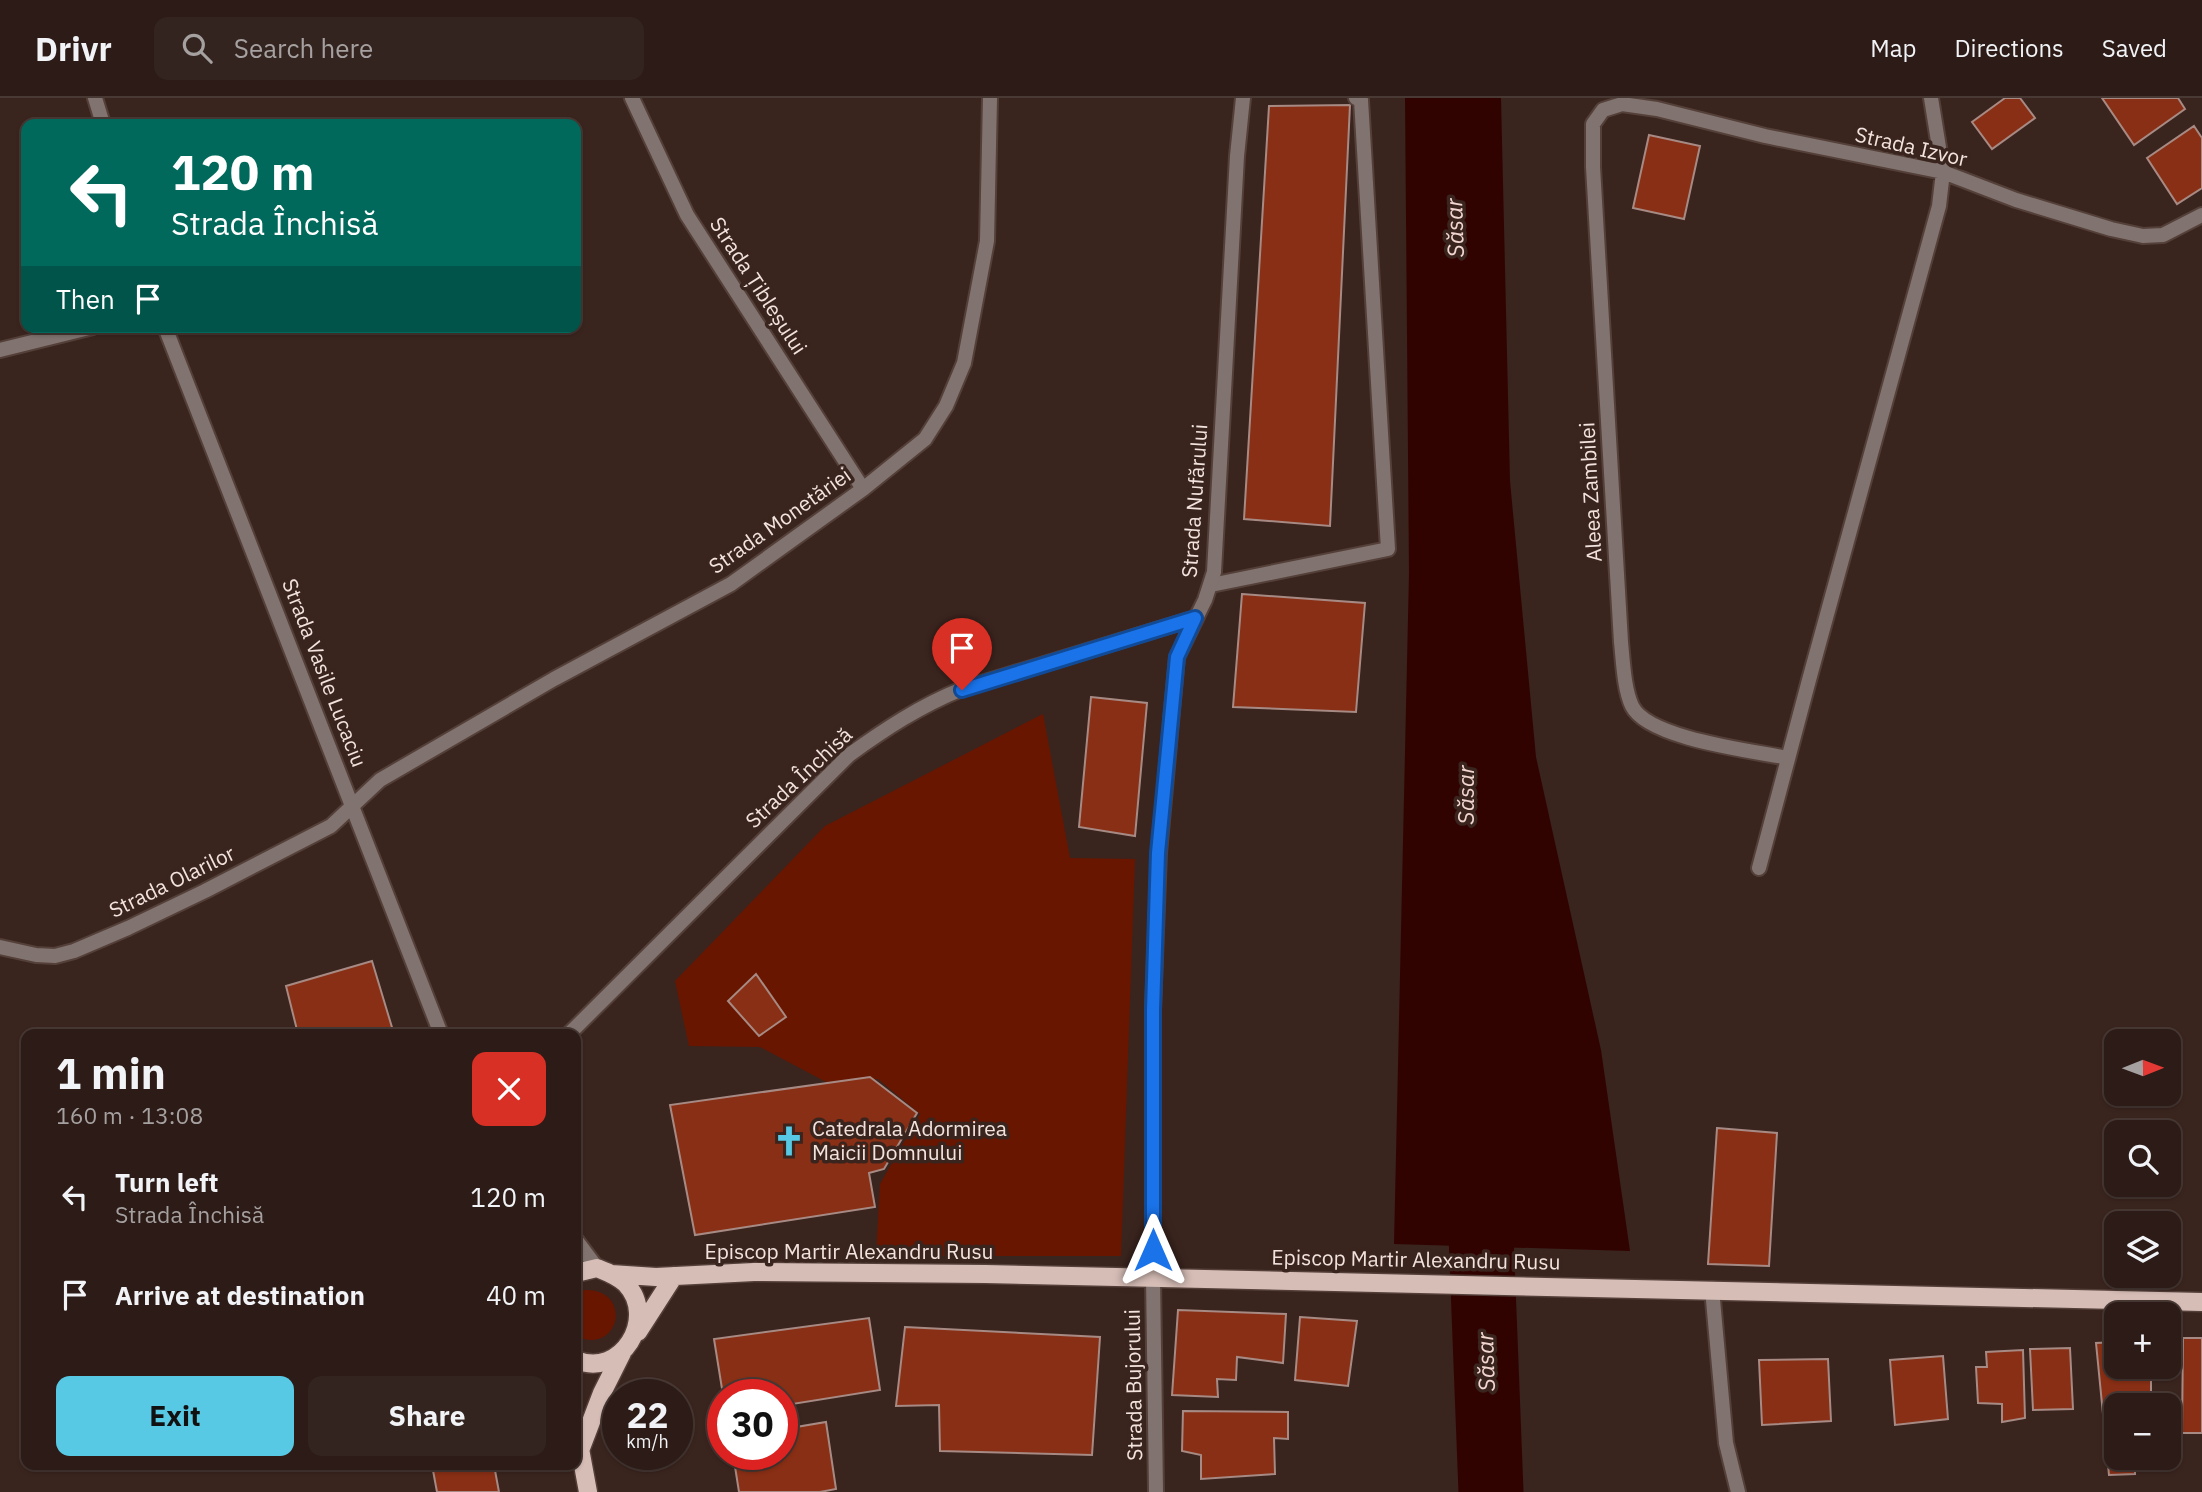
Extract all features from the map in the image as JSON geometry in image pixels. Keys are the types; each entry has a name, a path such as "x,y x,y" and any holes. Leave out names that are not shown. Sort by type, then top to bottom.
{"main road":[{"name":"Episcop Martir Alexandru Rusu","path":"581,1273 604,1271 674,1276 819,1272 1153,1277 2202,1302"},
{"path":"581,1434 638,1324 634,1295 624,1283 604,1271"},
{"path":"581,1361 596,1364 609,1360 627,1347 659,1303 674,1276"},
{"path":"581,1456 588,1492"}],"street":[{"path":"96,98 102,119"},
{"name":"Strada Țibleșului","path":"632,98 687,215 863,489"},
{"name":"Strada Monetăriei","path":"352,808 380,780 554,679 731,584 863,489 925,439 946,406 964,363 987,241 990,98"},
{"name":"Strada Nufărului","path":"1153,1277 1153,1010 1158,853 1177,657 1211,585 1214,572 1236,170 1243,98"},
{"path":"1211,585 1388,549 1361,100 1356,98"},
{"path":"1759,868 1939,206 1943,172 1931,98"},
{"name":"Strada Izvor","path":"1603,110 1622,104 1657,109 1765,136 1943,172 2016,200 2143,236 2163,235 2202,215"},
{"name":"Aleea Zambilei","path":"1603,110 1592,124 1593,167 1621,642 1625,679 1632,708 1656,728 1699,741 1788,758"},
{"path":"0,350 69,333"},
{"name":"Strada Vasile Lucaciu","path":"167,333 439,1029"},
{"name":"Strada Închisă","path":"574,1029 849,755 889,726 931,702 971,686 1195,618"},
{"name":"Strada Olarilor","path":"0,947 20,953 55,956 88,946 205,891 331,826 352,808"},
{"path":"581,1246 604,1271"},
{"name":"Strada Bujorului","path":"1153,1277 1156,1492"},
{"path":"1712,1289 1726,1443 1738,1492"}],"shaded area":[{"path":"1043,714 1070,858 1135,859 1121,1256 876,1256 880,1184 920,1114 878,1079 828,1083 760,1047 689,1046 675,981 825,826"},
{"path":"581,1292 600,1292 610,1299 615,1309 611,1330 603,1337 591,1340 581,1337"}],"water":[{"path":"1405,98 1501,98 1510,481 1536,757 1601,1050 1630,1251 1394,1244 1409,573"}],"building":[{"path":"2005,98 2020,98 2035,118 1992,149 1972,122"},
{"path":"2102,98 2178,98 2185,109 2134,145"},
{"path":"1350,105 1330,526 1244,519 1269,106"},
{"path":"2194,126 2202,138 2202,188 2177,204 2147,158"},
{"path":"1649,135 1700,146 1684,219 1633,208"},
{"path":"1242,594 1365,603 1356,712 1233,707"},
{"path":"1091,697 1147,703 1135,836 1079,827"},
{"path":"372,961 392,1029 297,1029 286,986"},
{"path":"756,974 786,1017 759,1036 728,1001"},
{"name":"Catedrala Adormirea Maicii Domnului","path":"870,1077 917,1113 884,1169 869,1173 875,1207 695,1235 670,1105"},
{"path":"1717,1128 1777,1133 1769,1266 1708,1264"},
{"path":"1178,1310 1286,1314 1283,1363 1237,1357 1236,1380 1217,1379 1218,1397 1172,1395"},
{"path":"1300,1317 1357,1321 1348,1386 1295,1380"},
{"path":"869,1318 880,1390 798,1403 798,1379 720,1379 714,1339"},
{"path":"905,1327 1100,1337 1092,1455 940,1451 939,1405 896,1406"},
{"path":"2183,1338 2202,1338 2202,1433 2182,1433"},
{"path":"2096,1343 2104,1343 2104,1379 2151,1379 2151,1393 2104,1393 2104,1424"},
{"path":"2070,1348 2073,1409 2033,1410 2030,1349"},
{"path":"2023,1350 2025,1418 2002,1422 2002,1404 1978,1403 1976,1367 1987,1367 1986,1352"},
{"path":"1943,1356 1948,1419 1895,1425 1890,1360"},
{"path":"1828,1359 1831,1421 1762,1425 1759,1360"},
{"path":"1183,1411 1288,1412 1288,1439 1274,1438 1275,1474 1201,1479 1201,1455 1182,1451"},
{"path":"826,1422 836,1489 820,1492 739,1492 736,1470 798,1470 798,1427"},
{"path":"433,1470 495,1470 499,1492 437,1492"},
{"path":"2109,1470 2135,1470 2135,1474 2109,1475"}],"waterway":[{"name":"Săsar","path":"1478,1157 1491,1492"}],"place":[{"name":"Catedrala Adormirea Maicii Domnului","path":"789,1141"}],"route":[{"path":"962,690 1195,618 1177,657 1158,853 1153,1010 1153,1250"}]}
